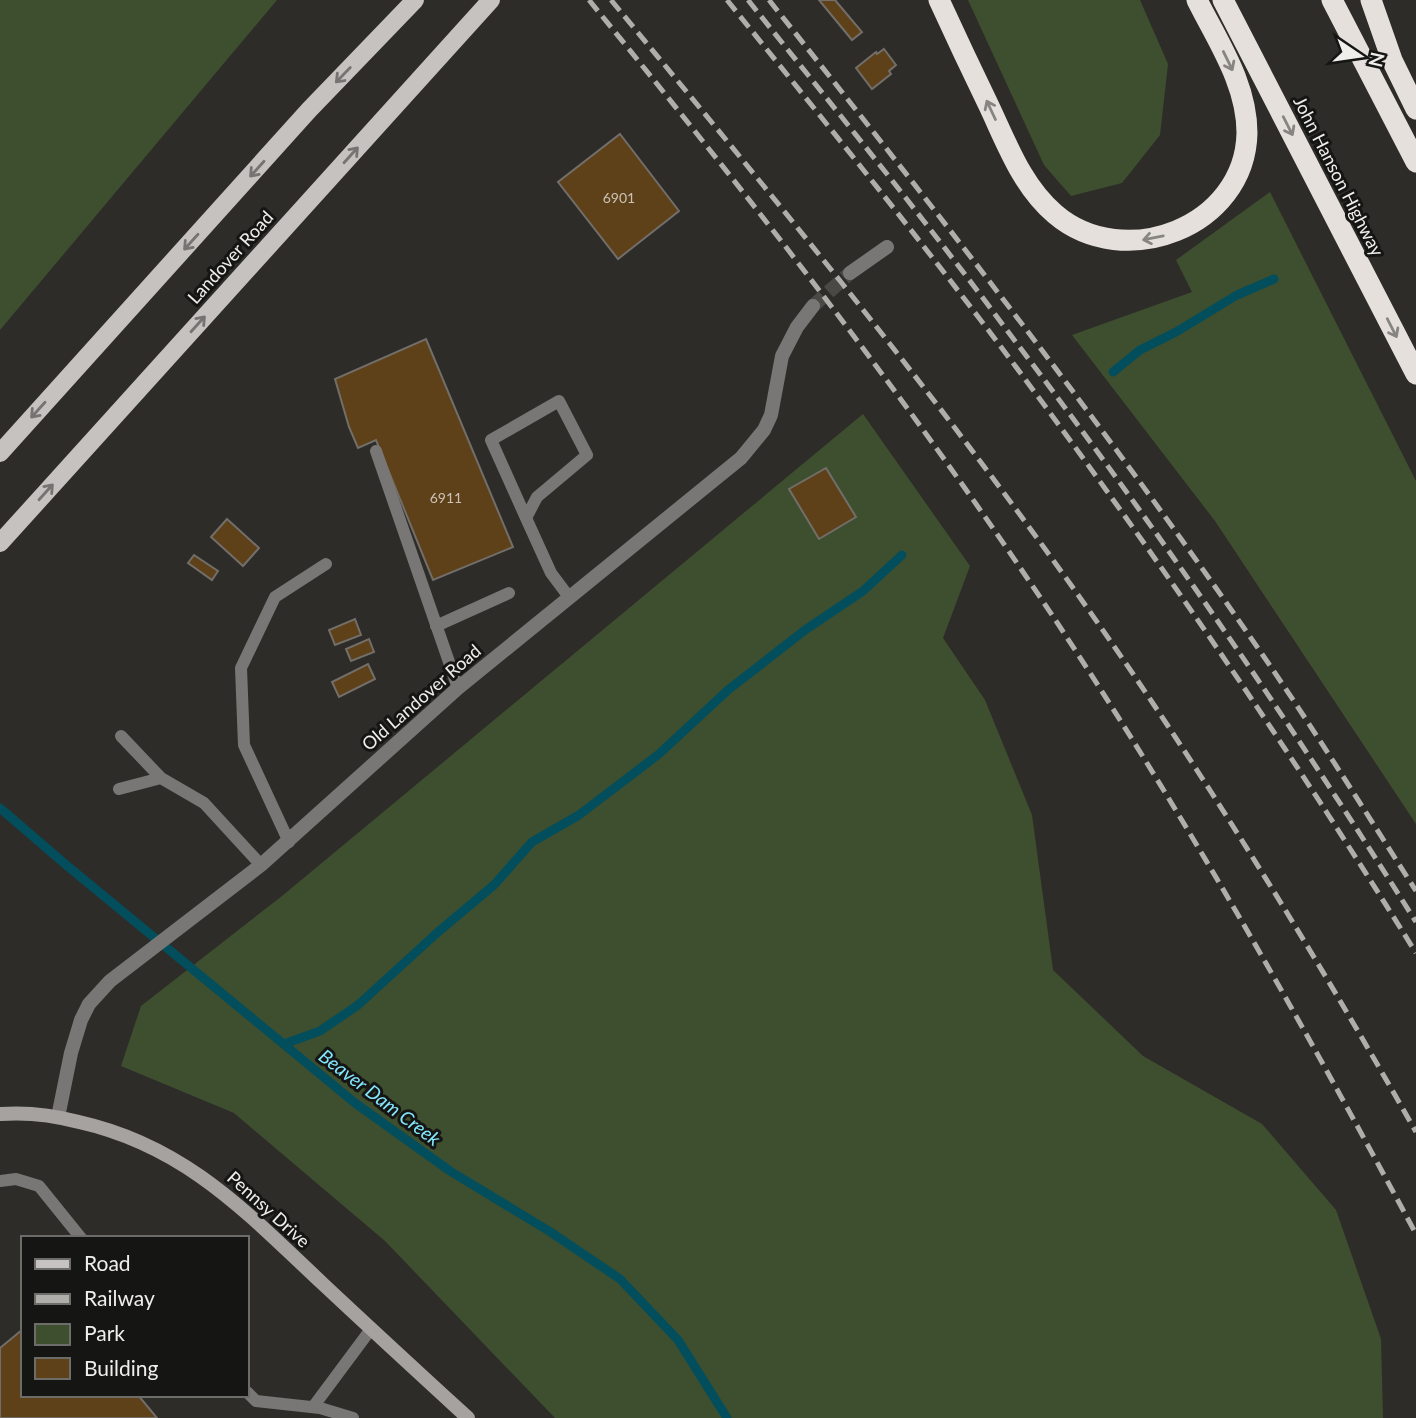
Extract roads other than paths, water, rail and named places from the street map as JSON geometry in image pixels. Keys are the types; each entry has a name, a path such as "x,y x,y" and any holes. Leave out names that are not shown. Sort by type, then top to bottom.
{"highway":[{"path":"939,0 1014,161 1041,200 1057,216 1075,227 1116,239 1137,241 1171,234 1202,217 1227,190 1242,159 1247,137 1246,112 1241,90 1197,0"},
{"name":"John Hanson Highway","path":"1223,0 1416,374"},
{"path":"1332,0 1416,162"},
{"path":"1371,0 1392,60 1416,108"}],"main road":[{"path":"0,453 309,110 415,0"},
{"name":"Landover Road","path":"0,543 491,0"},
{"name":"Pennsy Drive","path":"0,1114 58,1116 107,1128 180,1161 201,1175 260,1225 468,1418"}],"street":[{"path":"850,273 887,247"},
{"name":"Old Landover Road","path":"58,1116 81,1020 99,992 121,971 208,907 289,842 458,688 726,471 764,430 771,415 779,371 789,341 813,306"}],"lane":[{"path":"526,518 537,497 587,455 559,401 491,440 526,518 551,573 569,597"},
{"path":"376,451 458,688"},
{"path":"289,842 244,745 241,668 275,597 326,564"},
{"path":"436,626 509,593"},
{"path":"121,736 161,778 204,803 261,865"},
{"path":"119,789 161,778"},
{"path":"0,1181 16,1179 39,1186 79,1236"},
{"path":"313,1407 371,1329"},
{"path":"248,1393 256,1401 313,1407 353,1418"}],"waterway":[{"path":"1113,372 1140,350 1237,295 1274,279"},
{"path":"284,1044 320,1031 358,1005 494,885 532,842 579,815 659,754 728,690 805,630 863,591 902,555"},
{"name":"Beaver Dam Creek","path":"0,808 355,1103 450,1171 549,1231 620,1279 678,1340 727,1418"}],"tunnel":[{"path":"813,306 850,273"}],"railway":[{"path":"589,0 824,296 936,448 1044,603 1143,757 1238,914 1416,1234"},
{"path":"611,0 899,356 1037,538 1104,632 1265,877 1416,1132"},
{"path":"727,0 962,296 1105,489 1265,718 1416,953"},
{"path":"748,0 943,246 1113,474 1268,695 1416,922"},
{"path":"769,0 959,242 1143,487 1282,683 1416,891"}]}
